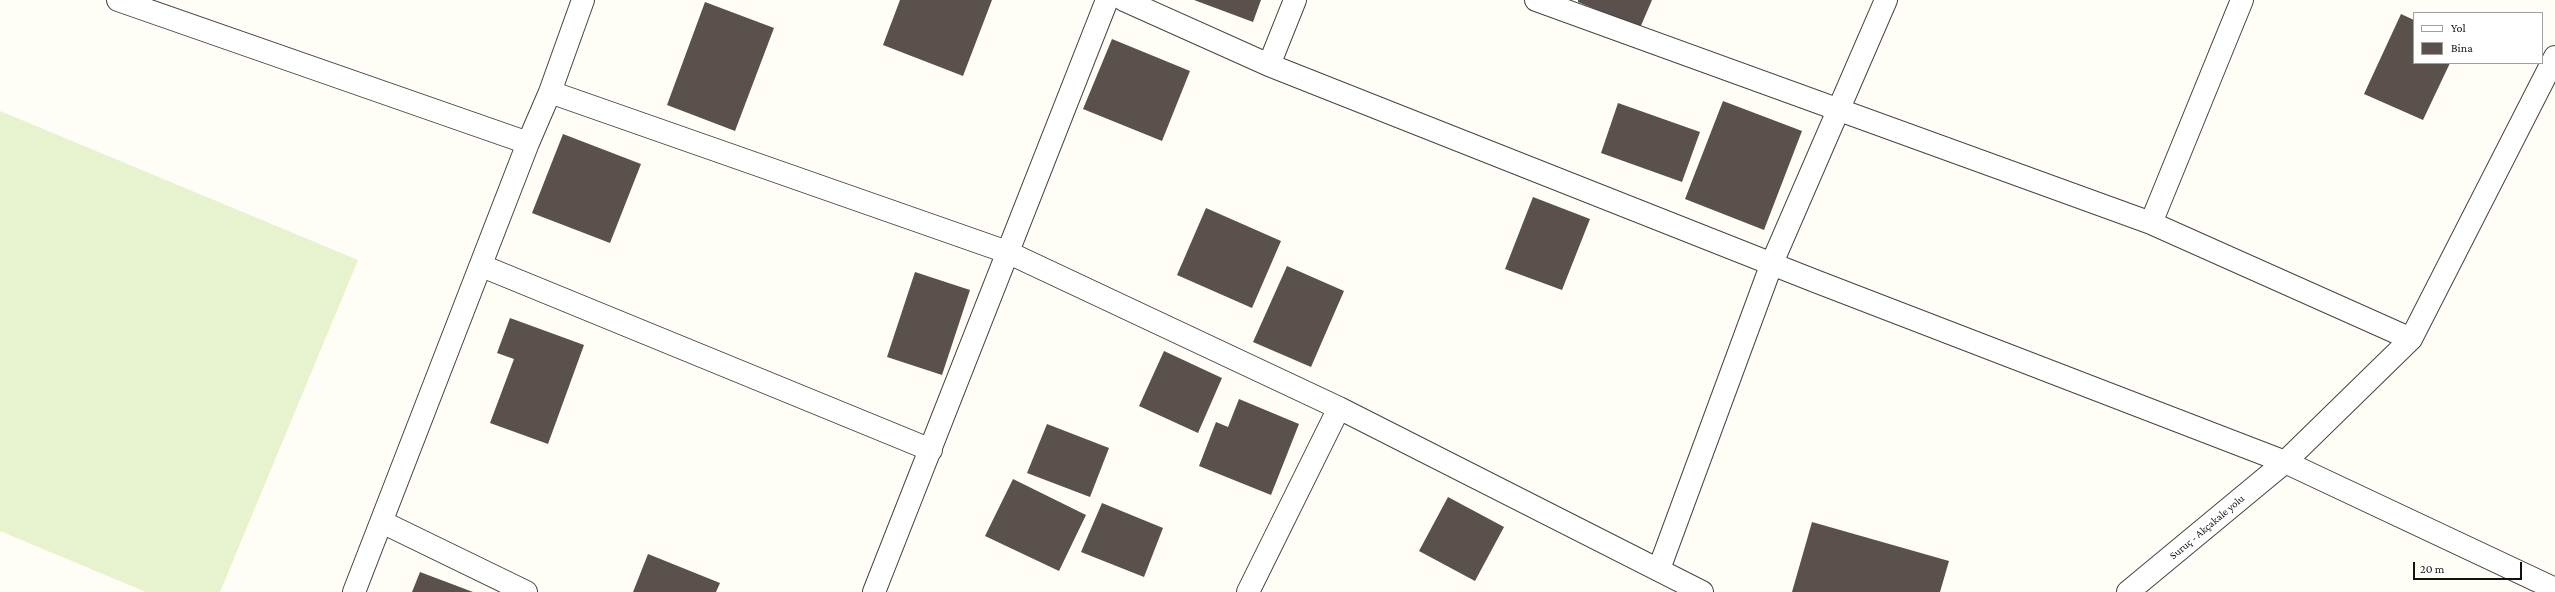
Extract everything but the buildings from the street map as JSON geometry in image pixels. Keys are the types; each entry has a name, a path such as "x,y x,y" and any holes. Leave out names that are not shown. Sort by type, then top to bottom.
{"street":[{"path":"118,0 528,143"},
{"path":"354,592 482,266 528,143 550,92 583,0"},
{"path":"874,592 931,450 1006,252 1107,0"},
{"path":"1124,0 1269,65 1772,263 2285,462 2555,589"},
{"path":"1269,65 1295,0"},
{"path":"1536,0 2151,223 2411,339"},
{"path":"1659,569 1772,263 1840,111 1886,0"},
{"path":"2151,223 2242,0"},
{"name":"Suruç - Akçakale yolu","path":"2128,592 2285,462 2411,339 2555,57"},
{"path":"550,92 1006,252 1339,408 1702,592"},
{"path":"482,266 931,450"},
{"path":"1248,592 1339,408"},
{"path":"382,522 526,592"}],"green space":[{"path":"0,111 358,260 220,592 146,592 0,531"}]}
